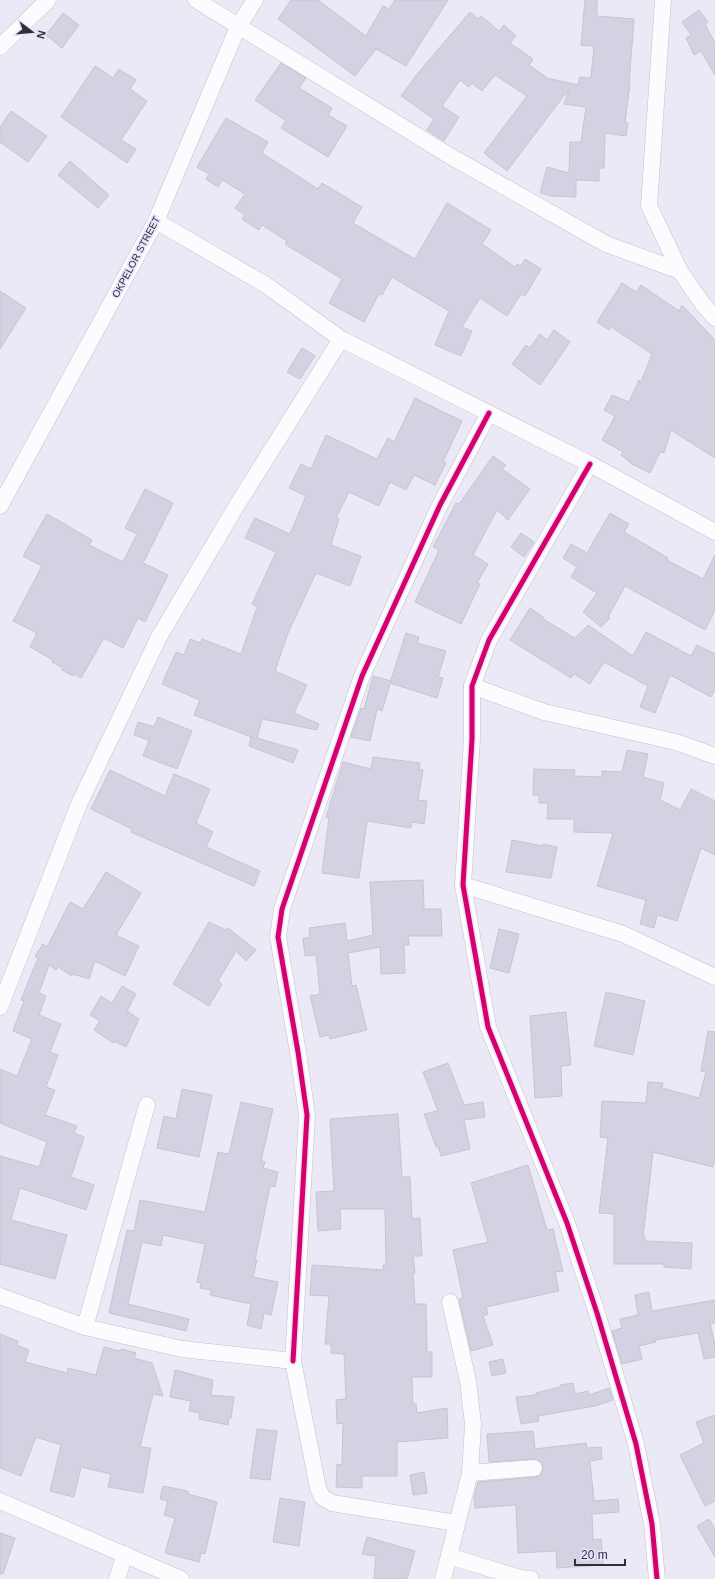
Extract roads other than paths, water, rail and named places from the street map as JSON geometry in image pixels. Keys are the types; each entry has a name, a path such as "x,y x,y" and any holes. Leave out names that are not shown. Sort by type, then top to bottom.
{"street":[{"path":"0,47 48,0"},
{"path":"196,0 450,156 606,244 680,271"},
{"name":"OKPELOR STREET","path":"0,506 156,221 238,27 255,0"},
{"path":"663,0 649,206 680,271 702,303 715,318"},
{"path":"156,221 266,285 341,339 590,464 715,532"},
{"path":"0,1007 79,804 159,637 237,505 341,339"},
{"path":"456,1523 332,1503 322,1497 318,1488 293,1361 307,1115 298,1052 278,937 282,909 362,676 440,505 489,413"},
{"path":"590,464 489,640 472,686 472,739 464,885 488,1027 567,1223 597,1313 636,1444 652,1524 657,1579"},
{"path":"472,686 544,712 676,742 715,756"},
{"path":"464,885 623,934 715,977"},
{"path":"85,1327 147,1105"},
{"path":"0,1296 85,1327 182,1349 293,1361"},
{"path":"443,1579 470,1472 473,1424 468,1381 450,1302"},
{"path":"470,1472 534,1468"},
{"path":"0,1501 181,1579"},
{"path":"117,1579 125,1554"},
{"path":"449,1556 520,1578 531,1579"}]}
